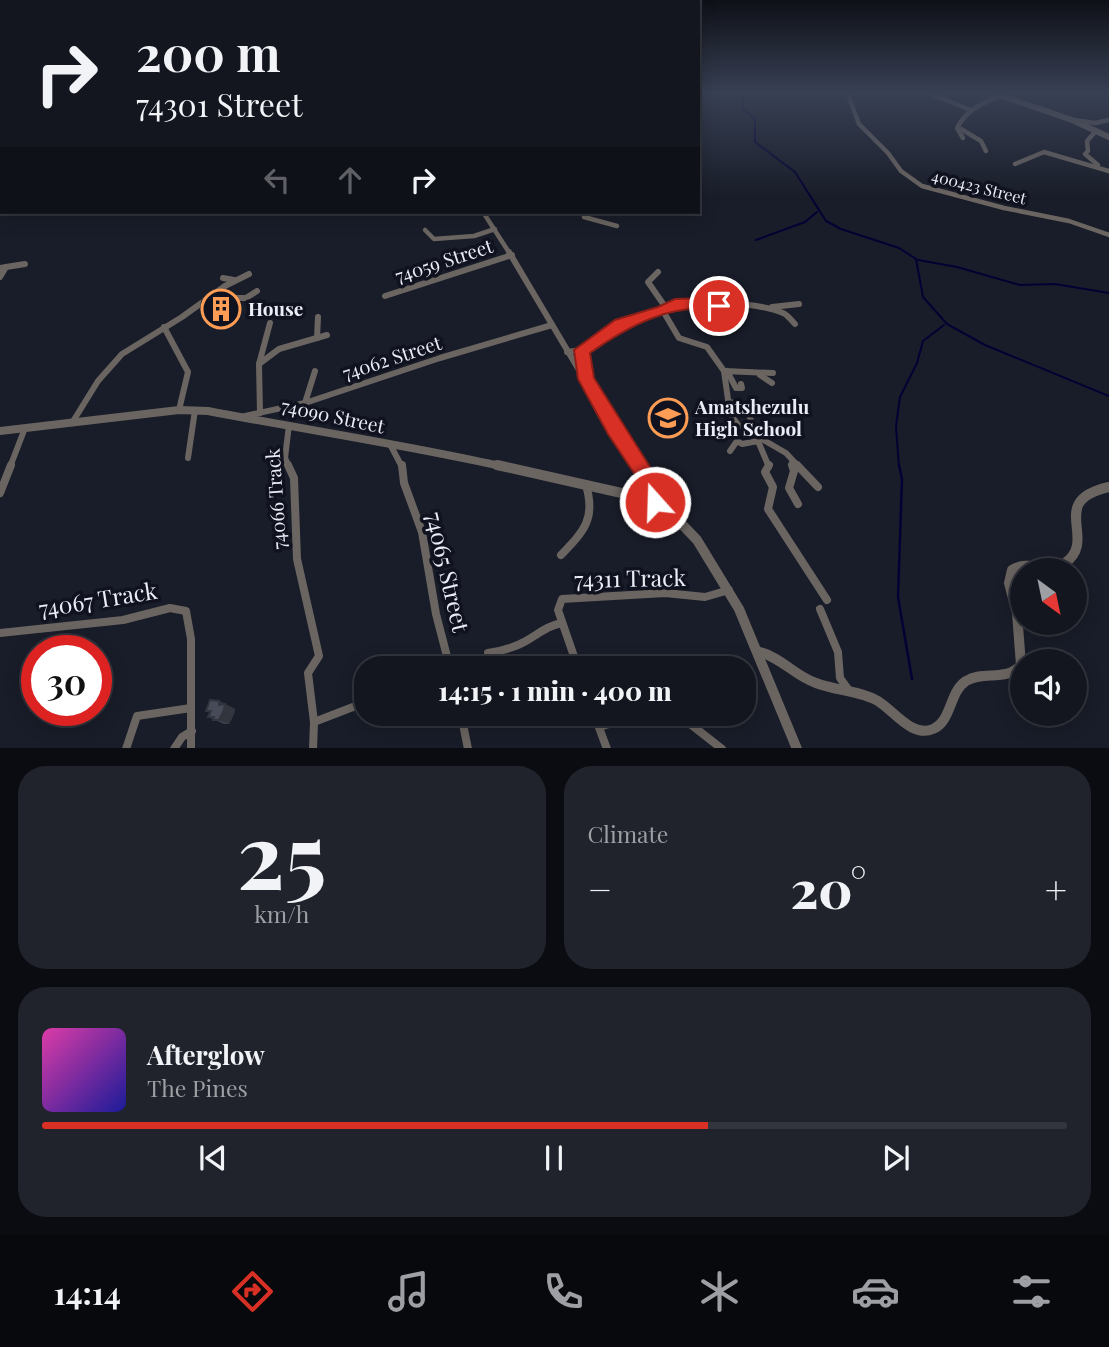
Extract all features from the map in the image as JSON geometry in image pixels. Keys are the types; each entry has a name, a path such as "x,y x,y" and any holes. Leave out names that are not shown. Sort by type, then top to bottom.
{"street":[{"name":"400423 Street","path":"862,127 907,176 922,186 1004,208 1069,221 1109,234"},
{"path":"959,127 963,138"},
{"path":"960,127 985,145 986,151"},
{"path":"1087,127 1109,137"},
{"path":"1096,131 1087,141 1088,151 1085,154 1102,168"},
{"path":"1014,164 1044,152 1109,171"},
{"path":"484,214 533,288 567,352 586,379 614,429 653,486 655,502 695,540 729,590 760,652 797,748"},
{"path":"584,217 617,226"},
{"path":"425,230 434,239 456,235 474,236 495,229"},
{"name":"74059 Street","path":"385,296 512,255"},
{"path":"0,277 3,267 25,264"},
{"path":"658,272 648,282 679,338 708,348 719,368 725,371 773,373"},
{"path":"72,423 92,388 113,362 132,346 234,280 249,275"},
{"path":"223,278 234,280"},
{"path":"198,304 219,298 242,299 256,293"},
{"path":"567,352 582,350 621,324 675,304 704,303 767,308 799,304"},
{"path":"767,308 789,316 795,324"},
{"path":"317,338 318,317"},
{"path":"260,413 258,364 270,323"},
{"name":"74062 Street","path":"241,415 304,403 440,358 552,325"},
{"path":"164,327 187,365 187,389 178,410"},
{"path":"258,364 279,349 327,335"},
{"path":"582,350 586,379"},
{"path":"304,403 315,371"},
{"path":"725,371 738,390 742,388 741,384"},
{"path":"725,371 730,414 739,426"},
{"path":"758,374 772,383"},
{"path":"729,402 746,405 752,427 769,466 765,472 773,487 768,509 827,600"},
{"path":"272,422 282,409"},
{"path":"188,458 195,410"},
{"name":"74090 Street","path":"0,431 195,410 241,415 391,446 439,452 655,502"},
{"name":"74066 Track","path":"289,425 285,458 294,478 297,559 319,656 309,673 314,722 313,748"},
{"path":"0,493 25,428"},
{"path":"730,451 737,441 742,444 759,439 780,448 818,487"},
{"name":"74065 Street","path":"391,446 401,461 404,483 422,532 446,656"},
{"path":"791,458 794,473 788,481 788,487 798,503"},
{"path":"794,473 807,476"},
{"path":"561,555 587,526 590,496 586,484"},
{"path":"760,652 782,659 814,683 848,689 881,703 905,723 919,730 929,730 939,725 961,684 972,677 1011,675 1017,671 1021,665 1017,613 1009,583 1012,570 1025,565 1051,567 1064,564 1075,553 1078,536 1075,510 1077,502 1089,492 1109,487"},
{"name":"74311 Track","path":"562,623 558,610 562,599 665,593 705,597 729,590"},
{"name":"74067 Track","path":"0,633 139,617 174,607 187,611 190,625 191,708"},
{"path":"820,609 838,652 840,678 848,689"},
{"path":"488,653 505,650 526,641 547,626 562,623 574,656"},
{"path":"314,722 354,707"},
{"path":"126,748 137,716 191,708 191,748"},
{"path":"463,726 468,748"},
{"path":"602,726 599,727 607,748"},
{"path":"693,726 722,748"},
{"path":"174,748 182,737 192,731"}],"building":[{"path":"229,297 229,303 201,310 202,300"},
{"path":"210,700 219,701 219,705 225,704 219,720 208,717 211,711 206,711"}],"waterway":[{"path":"755,127 755,142 795,172 826,221 841,229 899,248 916,259 923,297 947,324 985,345 1109,396"},
{"path":"756,240 805,222 817,212"},
{"path":"918,260 957,267 1020,285 1055,284 1109,293"},
{"path":"899,467 896,426 900,397 917,363 923,341 944,325"},
{"path":"899,465 902,479 898,597 912,679"}],"place":[{"name":"House","path":"221,309"},
{"name":"Amatshezulu High School","path":"668,418"}],"route":[{"path":"655,502 653,486 614,429 586,379 582,350 621,324 663,311 675,304 704,303 719,306"}]}
